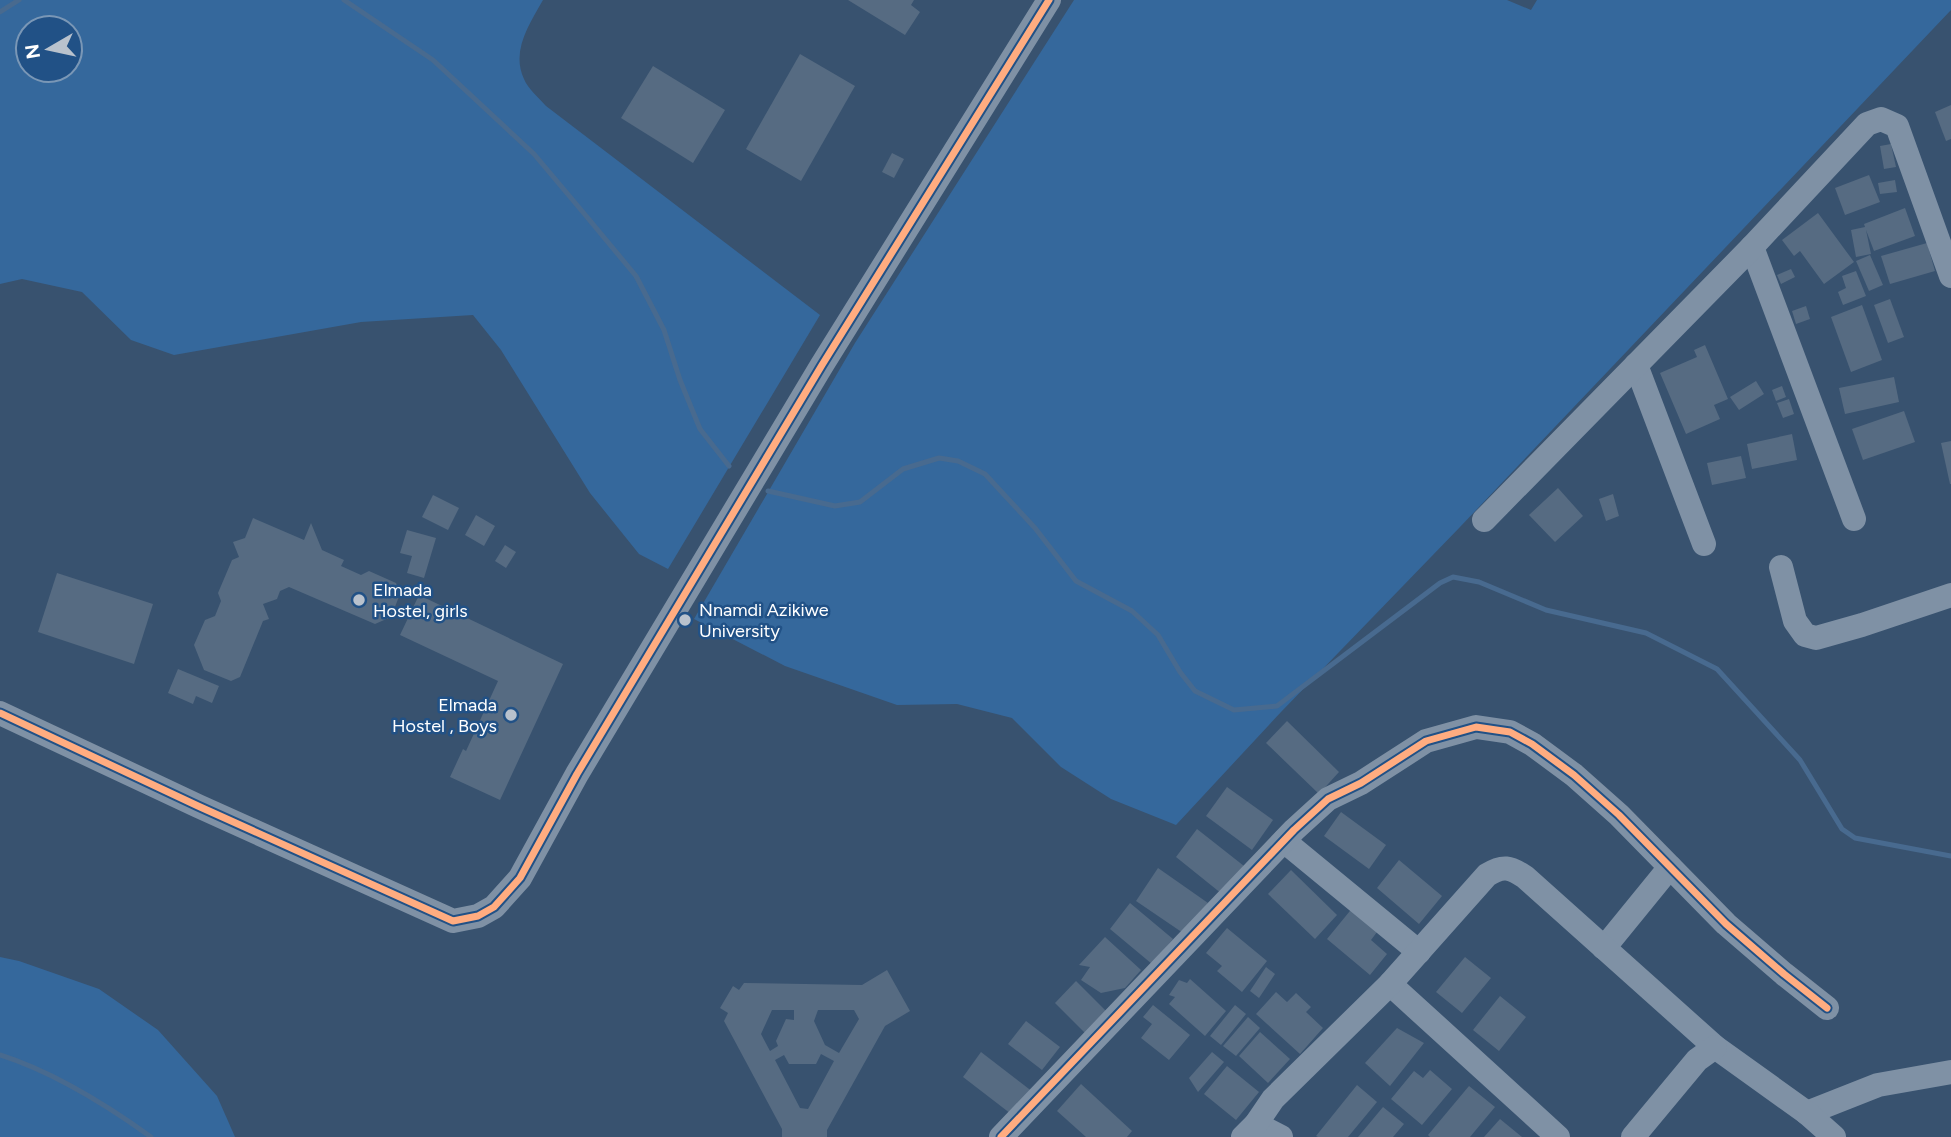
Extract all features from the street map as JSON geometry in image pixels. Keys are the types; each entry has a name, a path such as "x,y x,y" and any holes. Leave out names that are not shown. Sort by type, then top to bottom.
{"street":[{"path":"0,713 453,921 478,916 494,907 520,878 577,774 814,377 1049,0"},
{"path":"1485,520 1752,247 1867,124 1881,119 1898,126 1951,276"},
{"path":"1752,247 1854,519"},
{"path":"1636,365 1704,544"},
{"path":"1781,567 1795,621 1805,635 1816,638 1840,633 1951,595"},
{"path":"1001,1137 1284,841 1328,799 1361,783 1426,741 1476,727 1510,732 1532,744 1583,783 1726,924 1827,1008"},
{"path":"1284,841 1419,952"},
{"path":"1281,1137 1249,1130 1273,1099 1390,984 1487,875 1499,867 1511,868 1525,877 1715,1046 1807,1113 1834,1137"},
{"path":"1604,948 1670,867"},
{"path":"1390,984 1558,1137"},
{"path":"1633,1137 1697,1060 1715,1046"},
{"path":"1807,1113 1878,1085 1951,1072"}],"shaded area":[{"path":"0,0 543,0 523,38 520,58 524,79 534,93 546,106 820,315 668,569 639,554 590,493 501,350 473,315 361,322 174,355 131,340 82,292 22,279 0,284"},
{"path":"1074,0 1507,0 1531,10 1537,0 1951,0 1951,10 1176,825 1111,799 1061,767 1012,718 957,704 897,705 785,666 694,619 855,343"},
{"path":"0,957 99,989 158,1030 217,1096 235,1137 0,1137"}],"building":[{"path":"848,0 914,0 911,5 920,12 905,35"},
{"path":"800,54 855,86 801,181 746,149"},
{"path":"653,66 725,110 693,163 621,118"},
{"path":"1951,105 1951,139 1946,141 1935,112"},
{"path":"1891,144 1896,167 1884,169 1880,146"},
{"path":"892,153 904,159 894,178 882,172"},
{"path":"1869,175 1880,202 1845,215 1835,188"},
{"path":"1895,180 1897,192 1880,194 1878,183"},
{"path":"1905,208 1915,236 1874,251 1866,230 1871,254 1856,257 1851,230 1865,227 1864,224"},
{"path":"1818,213 1854,262 1824,284 1800,251 1794,256 1782,240"},
{"path":"1927,243 1935,271 1890,284 1881,256"},
{"path":"1870,255 1883,285 1869,291 1856,261"},
{"path":"1791,269 1795,277 1781,284 1777,275"},
{"path":"1856,271 1866,296 1843,305 1838,292 1846,288 1842,276"},
{"path":"1890,299 1904,337 1888,343 1874,305"},
{"path":"1862,305 1882,360 1851,372 1831,317"},
{"path":"1806,306 1810,319 1796,324 1792,311"},
{"path":"1705,345 1728,399 1714,405 1720,419 1686,434 1660,373 1697,357 1694,350"},
{"path":"1894,377 1899,402 1845,414 1839,388"},
{"path":"1756,381 1764,394 1739,410 1730,397"},
{"path":"1782,386 1786,397 1776,401 1772,390"},
{"path":"1789,399 1794,414 1783,418 1777,403"},
{"path":"1904,411 1915,442 1863,460 1852,429"},
{"path":"1792,434 1797,460 1752,469 1747,444"},
{"path":"1951,441 1951,484 1950,484 1941,443"},
{"path":"1741,456 1746,478 1712,485 1707,463"},
{"path":"1558,488 1583,516 1555,542 1529,515"},
{"path":"1613,494 1619,516 1606,521 1599,499"},
{"path":"433,495 459,508 448,530 422,517"},
{"path":"476,515 495,526 484,546 465,535"},
{"name":"Elmada Hostel, girls","path":"253,518 304,540 311,523 322,550 344,560 341,566 361,575 369,571 396,583 400,594 391,617 375,624 289,587 280,591 277,599 263,604 269,619 263,621 240,677 231,681 204,670 194,645 205,620 215,616 221,601 218,593 232,560 239,557 233,542 245,538"},
{"path":"407,530 436,538 424,578 407,573 412,556 400,553"},
{"path":"505,545 516,552 506,568 495,561"},
{"path":"57,573 153,604 134,664 38,632"},
{"name":"Elmada Hostel , Boys","path":"419,595 563,664 500,800 450,777 463,749 466,751 498,681 400,635"},
{"path":"178,669 219,686 212,703 196,696 193,704 168,693"},
{"path":"1287,721 1339,772 1319,794 1266,743"},
{"path":"1227,787 1273,820 1252,850 1206,816"},
{"path":"1341,812 1386,845 1369,869 1324,836"},
{"path":"1197,829 1244,866 1222,894 1176,857"},
{"path":"1399,860 1442,896 1419,924 1377,888"},
{"path":"1158,868 1208,903 1186,935 1136,901"},
{"path":"1291,870 1337,915 1315,939 1268,894"},
{"path":"1130,903 1173,939 1152,964 1110,929"},
{"path":"1354,906 1380,928 1371,940 1387,954 1370,975 1327,939"},
{"path":"1227,928 1267,961 1242,992 1217,971 1222,966 1206,953"},
{"path":"1105,937 1141,970 1125,988 1101,993 1081,980 1090,967 1079,965"},
{"path":"1465,957 1491,978 1462,1013 1436,992"},
{"path":"1266,967 1275,974 1259,998 1250,991"},
{"path":"887,970 910,1011 885,1026 827,1130 827,1137 782,1137 782,1129 724,1021 728,1013 720,1008 733,986 739,990 744,983 862,985","holes":["772,1010 794,1010 794,1020 786,1019 776,1041 778,1046 770,1051 761,1034","818,1010 854,1010 859,1019 839,1053 825,1045 814,1021","821,1054 834,1061 808,1109 800,1108 775,1060 784,1055 789,1064 816,1064"]},
{"path":"1190,979 1226,1011 1205,1036 1169,1004 1175,997 1169,995 1179,980 1187,983"},
{"path":"1076,981 1106,1011 1085,1033 1055,1003"},
{"path":"1276,992 1287,1002 1296,993 1311,1007 1306,1012 1323,1028 1300,1054 1256,1014"},
{"path":"1500,996 1526,1017 1499,1051 1473,1030"},
{"path":"1153,1005 1190,1035 1169,1060 1141,1038 1152,1024 1143,1017"},
{"path":"1235,1005 1246,1014 1221,1045 1210,1036"},
{"path":"1248,1017 1260,1028 1236,1056 1223,1046"},
{"path":"1026,1021 1060,1047 1042,1070 1008,1044"},
{"path":"1397,1028 1424,1043 1390,1086 1365,1063"},
{"path":"1260,1032 1290,1059 1268,1083 1239,1056"},
{"path":"981,1052 1033,1092 1015,1117 963,1077"},
{"path":"1212,1052 1224,1062 1198,1092 1189,1078"},
{"path":"1227,1066 1259,1092 1236,1120 1204,1094"},
{"path":"1430,1070 1452,1089 1422,1125 1391,1099 1414,1071 1423,1078"},
{"path":"1081,1084 1132,1131 1127,1137 1086,1137 1057,1111"},
{"path":"1357,1085 1377,1102 1348,1137 1316,1136"},
{"path":"1469,1086 1495,1107 1470,1137 1430,1137 1428,1135"},
{"path":"1383,1107 1404,1124 1393,1137 1358,1137"},
{"path":"1500,1119 1522,1137 1484,1137"}],"waterway":[{"path":"0,12 19,0"},
{"path":"344,0 433,60 534,154 636,276 664,330 700,429 729,466"},
{"path":"768,491 835,506 860,502 903,469 939,458 958,461 985,474 1035,528 1076,581 1132,611 1158,635 1195,691 1234,710 1277,706 1440,583 1453,577 1479,582 1546,610 1646,633 1717,669 1800,760 1842,829 1855,838 1951,856"},
{"path":"0,1055 40,1070 78,1090 151,1137"}],"cycle path":[{"path":"0,713 453,921 478,916 494,907 520,878 577,774 822,365 1049,0"},
{"path":"1001,1137 1294,830 1328,799 1361,783 1426,741 1476,727 1510,732 1532,744 1574,775 1619,815 1726,924 1827,1008"}],"place":[{"name":"Elmada Hostel, girls","path":"359,600"},
{"name":"Nnamdi Azikiwe University","path":"685,620"},
{"name":"Elmada Hostel , Boys","path":"511,715"}]}
